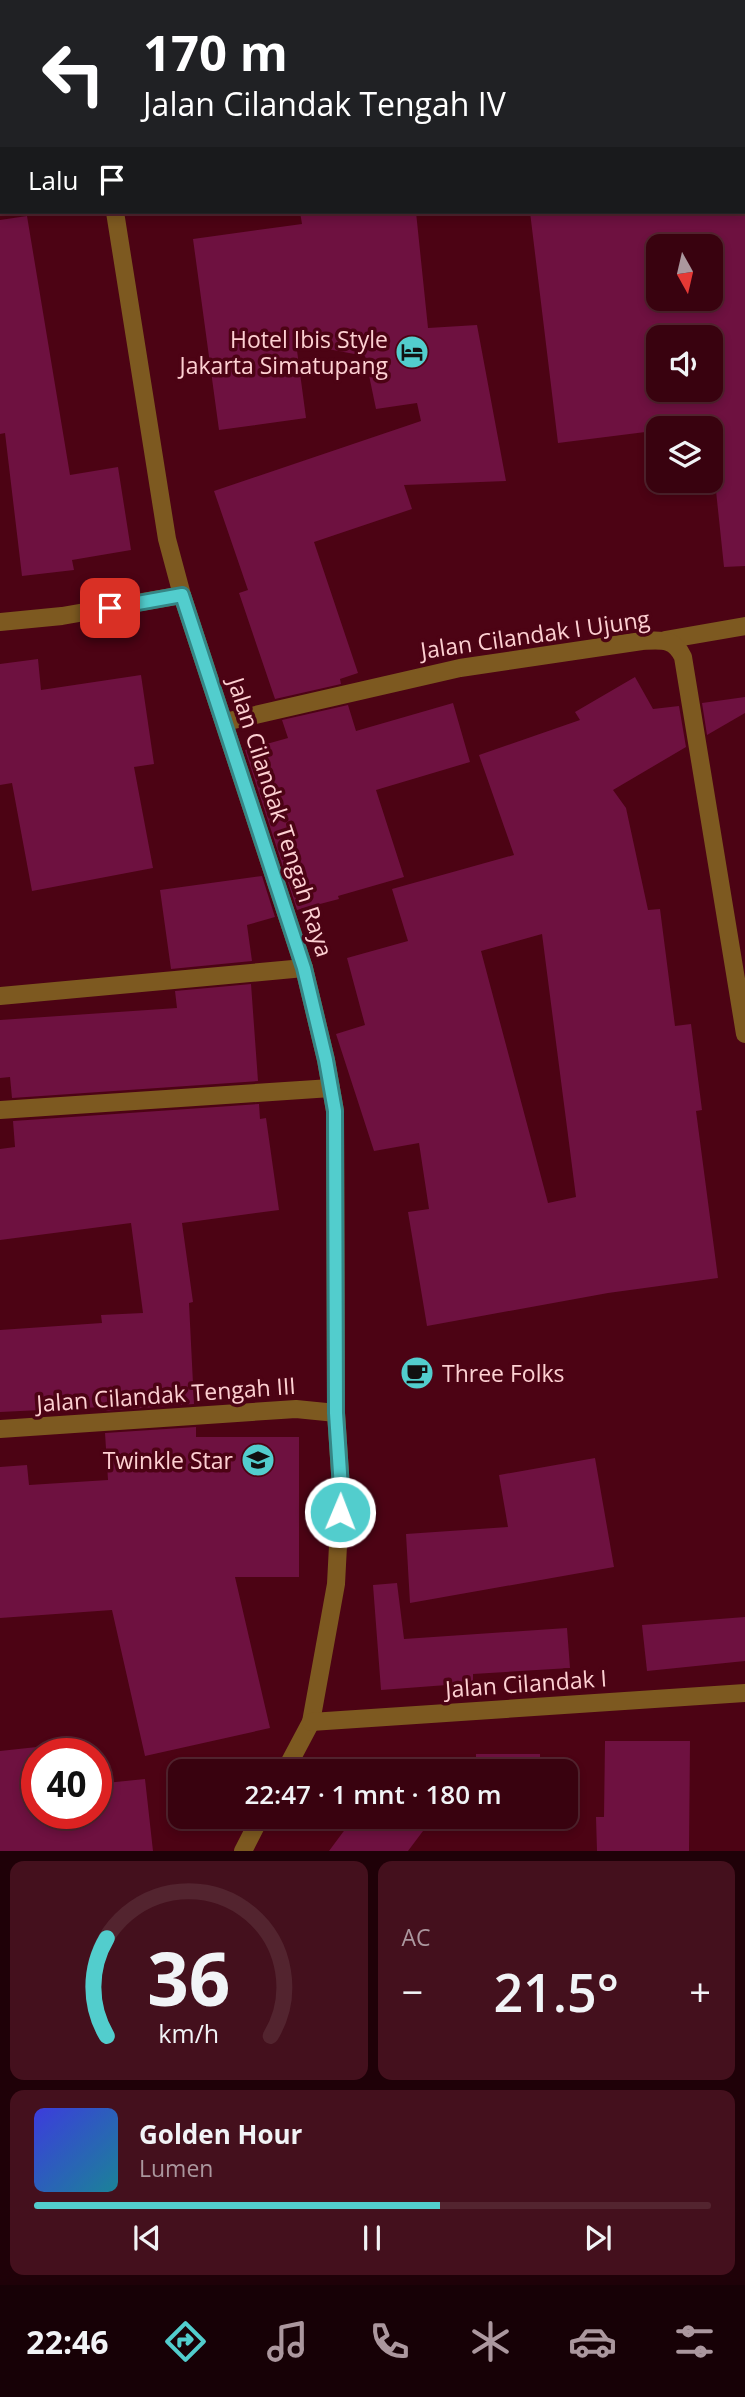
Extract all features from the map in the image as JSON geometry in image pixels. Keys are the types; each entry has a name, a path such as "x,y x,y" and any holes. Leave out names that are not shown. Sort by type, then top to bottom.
{"street":[{"name":"Jalan Cilandak Tengah Raya","path":"115,214 167,539 182,595 304,968 335,1111 336,1413 341,1488 336,1584 311,1722 291,1759"},
{"path":"0,622 62,616 182,595"},
{"path":"665,640 745,626"},
{"name":"Jalan Cilandak I Ujung","path":"225,722 460,668 665,640 673,643 683,657 745,1034"},
{"path":"0,996 304,968"},
{"path":"0,1110 331,1088"},
{"name":"Jalan Cilandak Tengah III","path":"0,1429 296,1409 336,1413"},
{"name":"Jalan Cilandak I","path":"311,1722 745,1693"},
{"path":"243,1851 254,1829"}],"building":[{"path":"300,214 416,214 428,328 477,325 506,481 404,485 412,509 314,542 358,673 340,679 341,684 275,699 239,593 248,590 214,491 421,421 417,403 376,409 365,356 296,343 306,418 219,430 193,239 302,224"},
{"path":"530,214 745,214 745,566 724,567 716,493 723,493 723,416 646,416 646,432 558,443"},
{"path":"27,216 70,475 118,467 131,550 72,560 74,570 22,576 5,433 0,434 0,220"},
{"path":"38,659 41,690 141,675 154,764 134,767 153,868 32,891 12,783 0,785 0,664"},
{"path":"635,677 653,709 679,706 686,747 613,790 626,808 648,910 660,909 675,1026 691,1024 702,1110 696,1111 718,1278 608,1293 427,1326 408,1212 429,1209 419,1143 374,1151 336,1034 365,1025 347,958 408,941 392,889 514,855 479,755 580,720 575,712","holes":["542,934 576,1197 548,1203 481,951"]},
{"path":"745,697 745,713 707,735 702,703"},
{"path":"453,703 470,762 376,790 404,877 297,910 245,750 288,738 282,720 348,705 356,731"},
{"path":"262,876 275,917 247,925 252,961 171,969 160,890"},
{"path":"251,984 258,1081 12,1098 10,1077 0,1078 0,1020 177,1008 175,991"},
{"path":"259,1104 260,1119 266,1118 279,1210 182,1223 193,1302 189,1303 194,1404 103,1411 103,1407 0,1412 0,1330 102,1323 101,1315 143,1313 131,1223 0,1240 0,1149 15,1147 13,1121"},
{"path":"196,1427 196,1437 299,1437 299,1577 235,1577 270,1728 145,1756 112,1610 0,1618 0,1467 27,1465 29,1485 108,1480 105,1433"},
{"path":"595,1458 614,1567 410,1603 406,1534 508,1527 499,1475"},
{"path":"397,1583 404,1639 567,1628 570,1668 473,1674 473,1683 381,1690 373,1585"},
{"path":"745,1617 745,1661 647,1671 642,1625"},
{"path":"605,1741 690,1741 689,1851 597,1851 596,1817 604,1817"},
{"path":"21,1749 21,1829 112,1829 112,1782 145,1779 153,1851 0,1851 0,1751"},
{"path":"476,1754 540,1754 540,1759 476,1759"},
{"path":"345,1829 424,1829 408,1851 329,1851"}],"place":[{"name":"Hotel Ibis Style Jakarta Simatupang","path":"412,352"},
{"name":"Three Folks","path":"417,1373"},
{"name":"Twinkle Star","path":"258,1460"}],"route":[{"path":"110,608 182,595 304,968 335,1111 336,1413 340,1512"}]}
